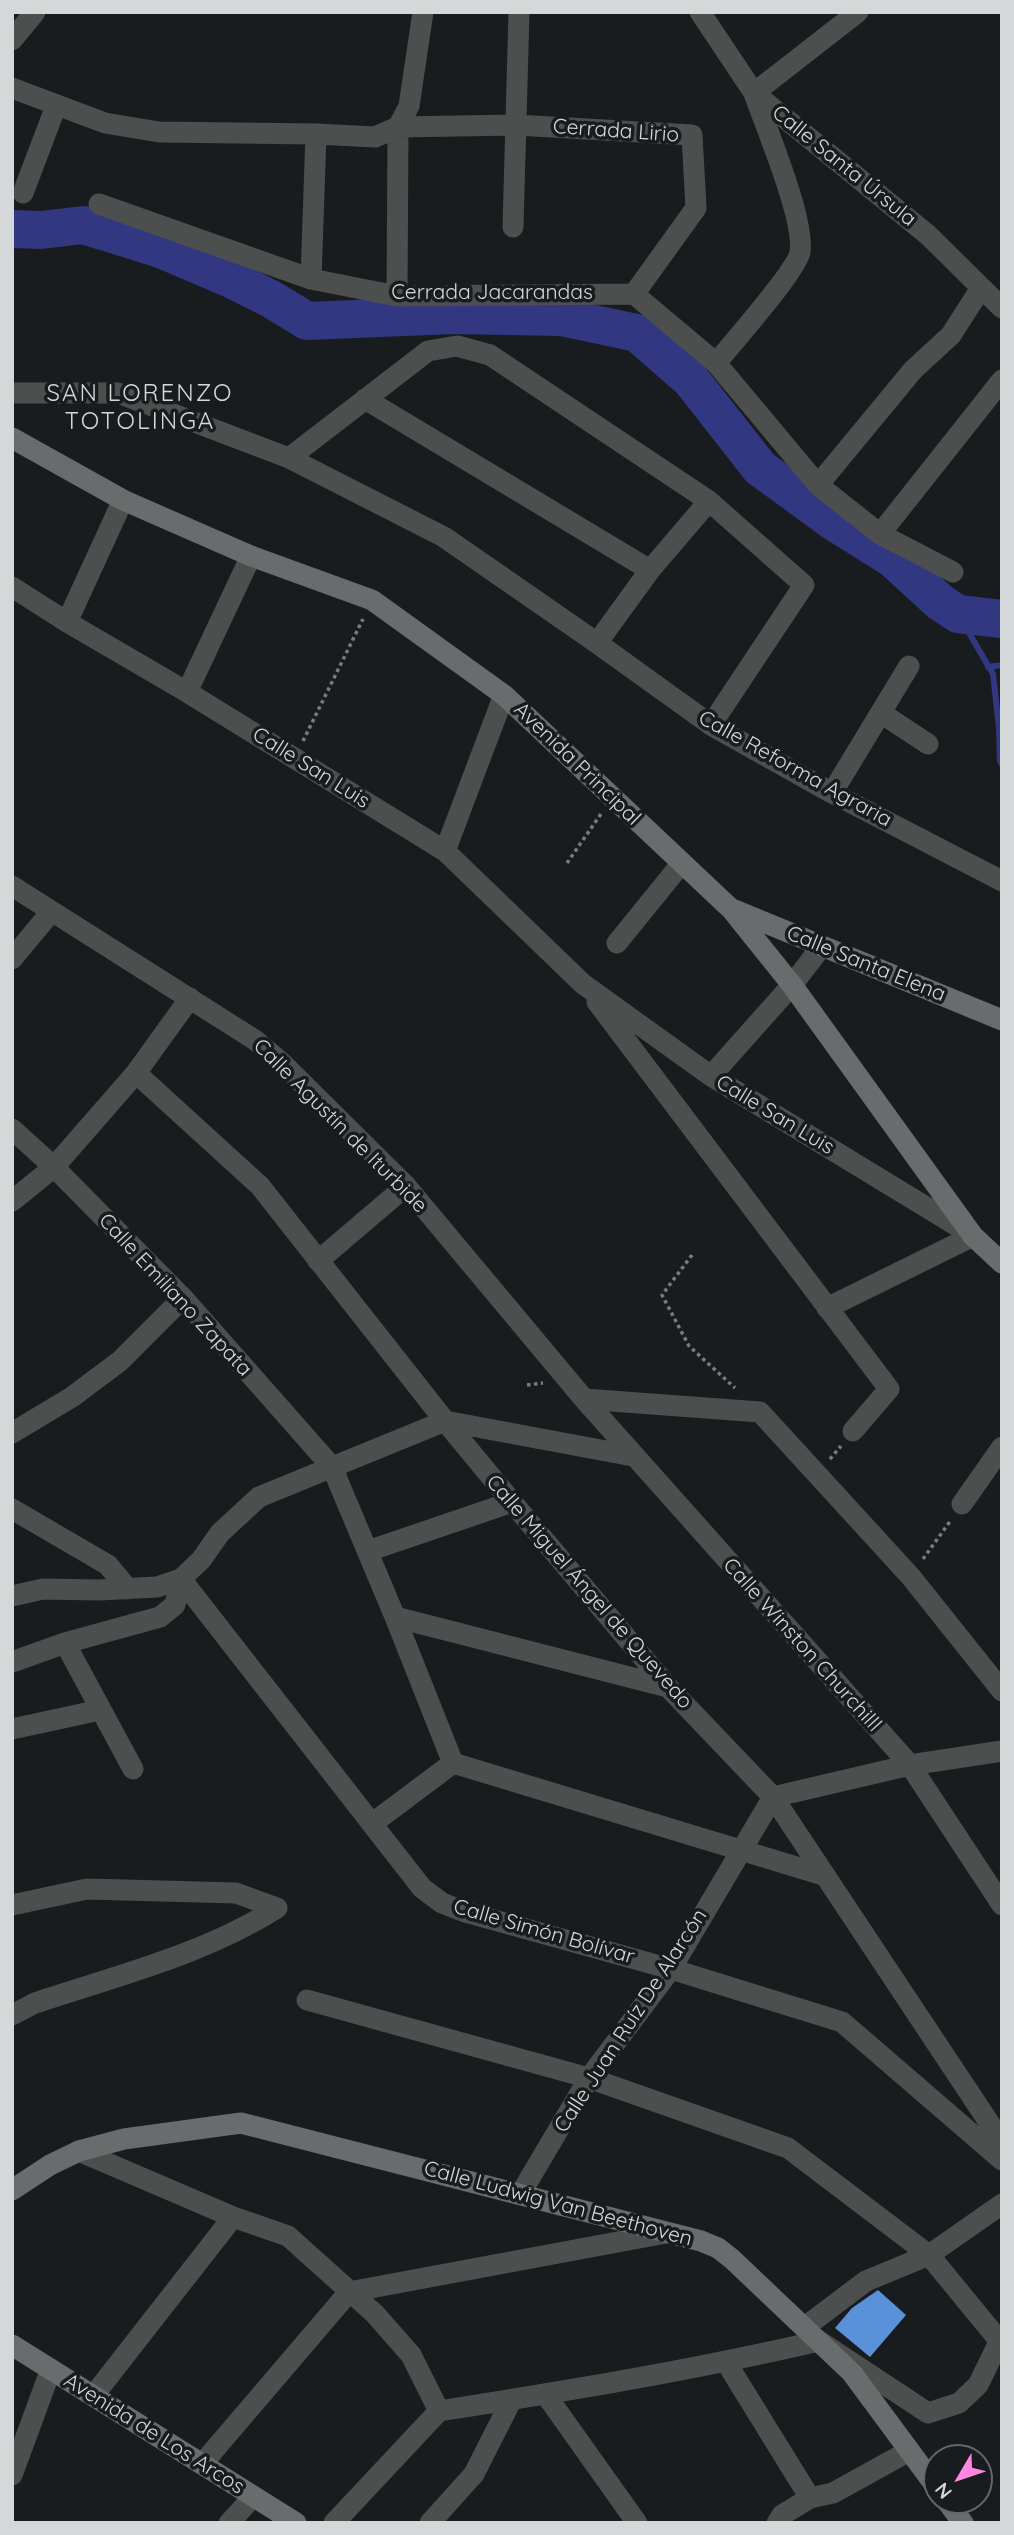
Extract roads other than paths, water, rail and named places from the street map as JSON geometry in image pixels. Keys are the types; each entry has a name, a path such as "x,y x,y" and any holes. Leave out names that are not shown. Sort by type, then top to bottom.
{"street":[{"path":"12,40 35,12"},
{"path":"397,296 398,127 409,106 423,12"},
{"path":"513,227 519,12"},
{"name":"Calle Santa Úrsula","path":"700,12 754,93 928,235 1002,308"},
{"path":"716,363 788,274 800,254 800,229 754,93 834,20 858,12"},
{"name":"Cerrada Lirio","path":"12,88 105,123 159,132 375,137 398,127 516,125 692,135 696,208 634,294"},
{"path":"23,193 56,106"},
{"path":"311,279 316,134"},
{"name":"Cerrada Jacarandas","path":"99,204 311,279 397,296 634,294"},
{"path":"818,485 912,370 951,335 981,289"},
{"path":"634,294 716,363 818,485 880,534 953,572"},
{"path":"289,458 428,351 457,346 490,355 709,500 804,585 711,725"},
{"path":"880,534 1002,380"},
{"name":"Calle Reforma Agraria","path":"12,393 118,393 289,458 444,537 711,725 832,793 1002,881"},
{"path":"365,399 650,570"},
{"name":"Avenida Principal","path":"14,444 123,500 251,556 372,600 504,695 731,909 792,985 973,1236 1002,1263"},
{"path":"67,622 123,500"},
{"path":"597,643 650,570 709,500"},
{"path":"187,692 251,556"},
{"name":"Calle San Luis","path":"12,587 445,851 583,984 711,1076 973,1236"},
{"path":"832,793 909,666"},
{"path":"445,851 504,695"},
{"path":"881,713 928,744"},
{"path":"617,943 681,864"},
{"name":"Calle Agustín de Iturbide","path":"12,886 255,1040 281,1062 406,1186 584,1399"},
{"name":"Calle Santa Elena","path":"731,909 1001,1021"},
{"path":"12,959 51,912"},
{"path":"711,1076 792,985 822,946"},
{"name":"Calle San Luis","path":"583,984 889,1389 853,1431"},
{"path":"12,1201 54,1167 136,1073 190,998"},
{"name":"Calle Miguel Ángel de Quevedo","path":"136,1073 260,1186 512,1502 668,1687 773,1797 1002,2142"},
{"name":"Calle Emiliano Zapata","path":"12,1129 54,1167 183,1298 332,1467 453,1763"},
{"path":"318,1261 406,1186"},
{"path":"827,1308 973,1236"},
{"path":"12,1433 72,1397 120,1361 183,1298"},
{"path":"584,1399 760,1412 911,1577 1002,1691"},
{"name":"Calle Winston Churchilll","path":"584,1399 910,1765 1002,1905"},
{"path":"12,1596 43,1589 157,1587 181,1579 201,1560 220,1533 259,1497 445,1421 633,1456"},
{"path":"962,1504 1002,1447"},
{"path":"368,1551 512,1502"},
{"path":"12,1509 108,1565 128,1589"},
{"path":"12,1662 65,1643 160,1617 175,1605 181,1579"},
{"name":"Calle Simón Bolívar","path":"181,1579 422,1888 442,1903 842,2022 1002,2160"},
{"path":"395,1617 668,1687"},
{"path":"65,1643 133,1769"},
{"path":"12,1729 100,1710"},
{"path":"773,1797 910,1765 1002,1751"},
{"path":"373,1823 453,1763 823,1875"},
{"name":"Calle Juan Ruíz De Alarcón","path":"521,2193 589,2078 671,1969 773,1797"},
{"path":"12,1905 87,1889 236,1893 277,1908 248,1927 216,1942 35,2003 12,2015"},
{"path":"307,2000 589,2078 788,2148 929,2255 1001,2341 978,2385 960,2403 928,2413 812,2334"},
{"name":"Calle Ludwig Van Beethoven","path":"12,2190 50,2165 79,2151 124,2139 241,2123 701,2241 718,2248 852,2373 923,2470"},
{"path":"79,2151 233,2217 288,2236 375,2314 411,2355 439,2411"},
{"path":"334,2523 439,2411 546,2395 726,2362 812,2334 866,2281 929,2255 1002,2204"},
{"path":"94,2395 233,2217"},
{"path":"203,2463 349,2292 666,2233"},
{"name":"Avenida de Los Arcos","path":"12,2345 296,2523"},
{"path":"726,2362 810,2498"},
{"path":"12,2476 51,2369"},
{"path":"546,2395 637,2523"},
{"path":"430,2523 474,2474 512,2399"},
{"path":"777,2523 782,2515 810,2498 834,2493 909,2451"},
{"path":"229,2523 253,2497"}],"waterway":[{"path":"12,229 41,230 83,225 116,235 163,250 231,279 307,321 453,315 561,317 637,333 691,380 760,468 834,522 893,559 940,602 958,614 1002,619"},
{"path":"958,614 993,674 1002,765"},
{"path":"988,667 1002,665"}],"district":[{"name":"SAN LORENZO TOTOLINGA","path":"140,408"}]}
